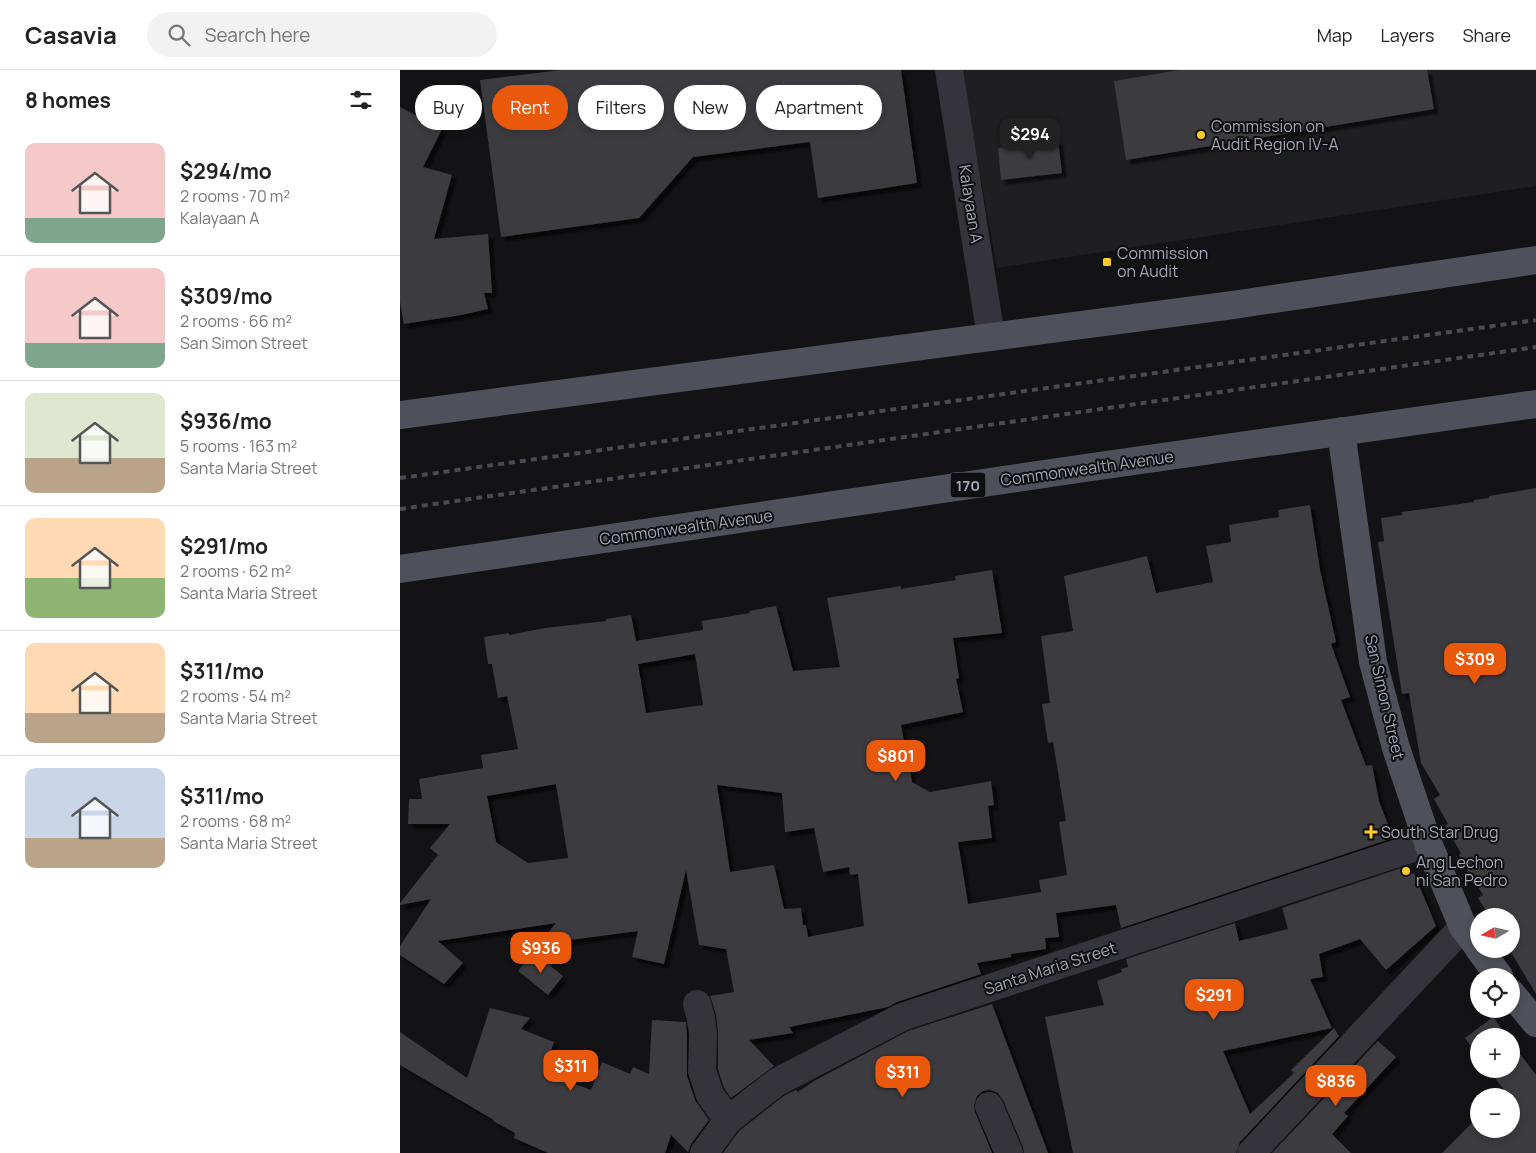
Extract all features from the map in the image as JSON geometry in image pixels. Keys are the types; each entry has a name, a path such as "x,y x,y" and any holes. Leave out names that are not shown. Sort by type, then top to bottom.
{"main road":[{"path":"400,415 1233,304 1536,260"},
{"name":"Commonwealth Avenue","path":"400,569 1536,404"},
{"name":"San Simon Street","path":"1342,431 1374,662 1396,748 1428,844 1470,933"},
{"path":"1520,1003 1536,1022"}],"street":[{"name":"Kalayaan A","path":"949,70 991,337"},
{"name":"Santa Maria Street","path":"704,1153 728,1120 777,1082 902,1017 1428,844"},
{"path":"1251,1153 1470,945"},
{"path":"697,1004 703,1034 702,1071 710,1094 728,1120"},
{"path":"989,1106 1009,1153"}],"shaded area":[{"name":"Commission on Audit","path":"961,70 1536,70 1536,186 997,268"}],"building":[{"path":"560,70 901,70 917,183 818,198 810,142 693,157 639,218 501,237 480,80"},
{"name":"Commission on Audit Region IV-A","path":"1179,70 1427,70 1434,109 1126,160 1114,81"},
{"path":"400,107 415,115 415,130 442,130 423,167 452,175 434,239 488,234 492,293 484,293 488,309 404,324 400,302"},
{"path":"1058,140 1062,173 1001,180 998,148"},
{"path":"1536,488 1536,994 1514,958 1520,958 1520,908 1484,908 1478,898 1483,895 1459,855 1461,853 1445,826 1448,824 1434,799 1440,795 1421,763 1409,693 1402,694 1378,542 1384,541 1381,518 1402,515 1402,512 1474,502 1474,500 1489,498 1489,496"},
{"path":"1310,505 1320,570 1336,642 1331,644 1350,697 1341,700 1366,766 1372,765 1379,801 1393,838 1121,928 1116,905 1056,913 1059,937 1045,938 1046,949 1011,954 1011,957 977,963 981,974 897,1002 888,1007 789,1027 793,1033 749,1040 774,1066 731,1098 724,1088 718,1069 718,1032 716,1014 710,996 734,992 726,949 699,945 686,870 664,964 632,957 638,931 539,944 556,923 438,941 463,963 444,984 400,955 400,946 431,899 400,905 400,903 438,855 430,848 450,824 408,824 409,799 422,799 419,779 483,768 481,755 518,749 507,696 498,698 492,664 488,664 484,637 606,621 606,619 631,615 636,641 703,630 702,621 750,613 749,611 776,606 793,671 840,667 827,598 901,586 901,589 956,580 955,576 992,570 1002,633 953,638 959,678 956,679 963,712 901,725 912,782 930,792 991,781 994,805 988,806 992,838 958,842 968,904 1041,892 1039,880 1067,875 1059,822 1066,821 1053,742 1048,743 1042,704 1050,703 1041,636 1073,631 1064,576 1147,556 1156,593 1213,582 1206,546 1231,542 1229,525 1279,517 1278,510","holes":["695,654 703,705 646,713 638,664","556,784 568,858 528,863 496,842 487,796","717,785 782,793 785,832 814,828 823,872 849,867 850,875 858,874 864,926 808,937 806,925 803,925 801,908 784,909 774,865 730,872"]},
{"path":"1404,867 1407,876 1414,873 1436,926 1386,970 1360,939 1319,954 1323,977 1310,979 1332,1028 1223,1051 1250,1114 1294,1073 1291,1070 1334,1028 1339,1036 1240,1142 1236,1153 1073,1153 1045,1017 1104,1005 1097,981 1122,972 1121,969 1128,967 1126,959 1235,923 1239,941 1288,929 1282,908"},
{"path":"533,952 563,976 548,995 518,971"},
{"path":"992,1004 1048,1153 1024,1153 1003,1100 998,1093 990,1090 983,1091 977,1096 974,1105 975,1112 992,1153 723,1153 739,1131 785,1095 796,1090 798,1092 814,1081 908,1031"},
{"path":"490,1008 530,1018 521,1029 554,1042 543,1072 591,1090 602,1062 630,1074 633,1067 649,1074 652,1020 686,1022 687,1076 695,1100 709,1120 691,1144 688,1152 671,1135 665,1153 548,1153 514,1138 515,1133 400,1065 400,1032 467,1078"},
{"path":"1494,1018 1501,1028 1478,1028"},
{"path":"1470,1034 1470,1045 1465,1038"},
{"path":"1378,1041 1396,1057 1344,1113 1348,1116 1332,1134 1351,1153 1272,1153"},
{"path":"1520,1054 1536,1075 1536,1153 1442,1153 1470,1125 1470,1138 1520,1138 1520,1088 1503,1088 1495,1078 1520,1078"}],"railway":[{"path":"400,478 1536,320"},
{"path":"400,509 1536,347"}],"place":[{"name":"Commission on Audit Region IV-A","path":"1201,135"},
{"name":"Commission on Audit","path":"1107,262"},
{"name":"South Star Drug","path":"1371,832"},
{"name":"Ang Lechon ni San Pedro","path":"1406,871"}]}
